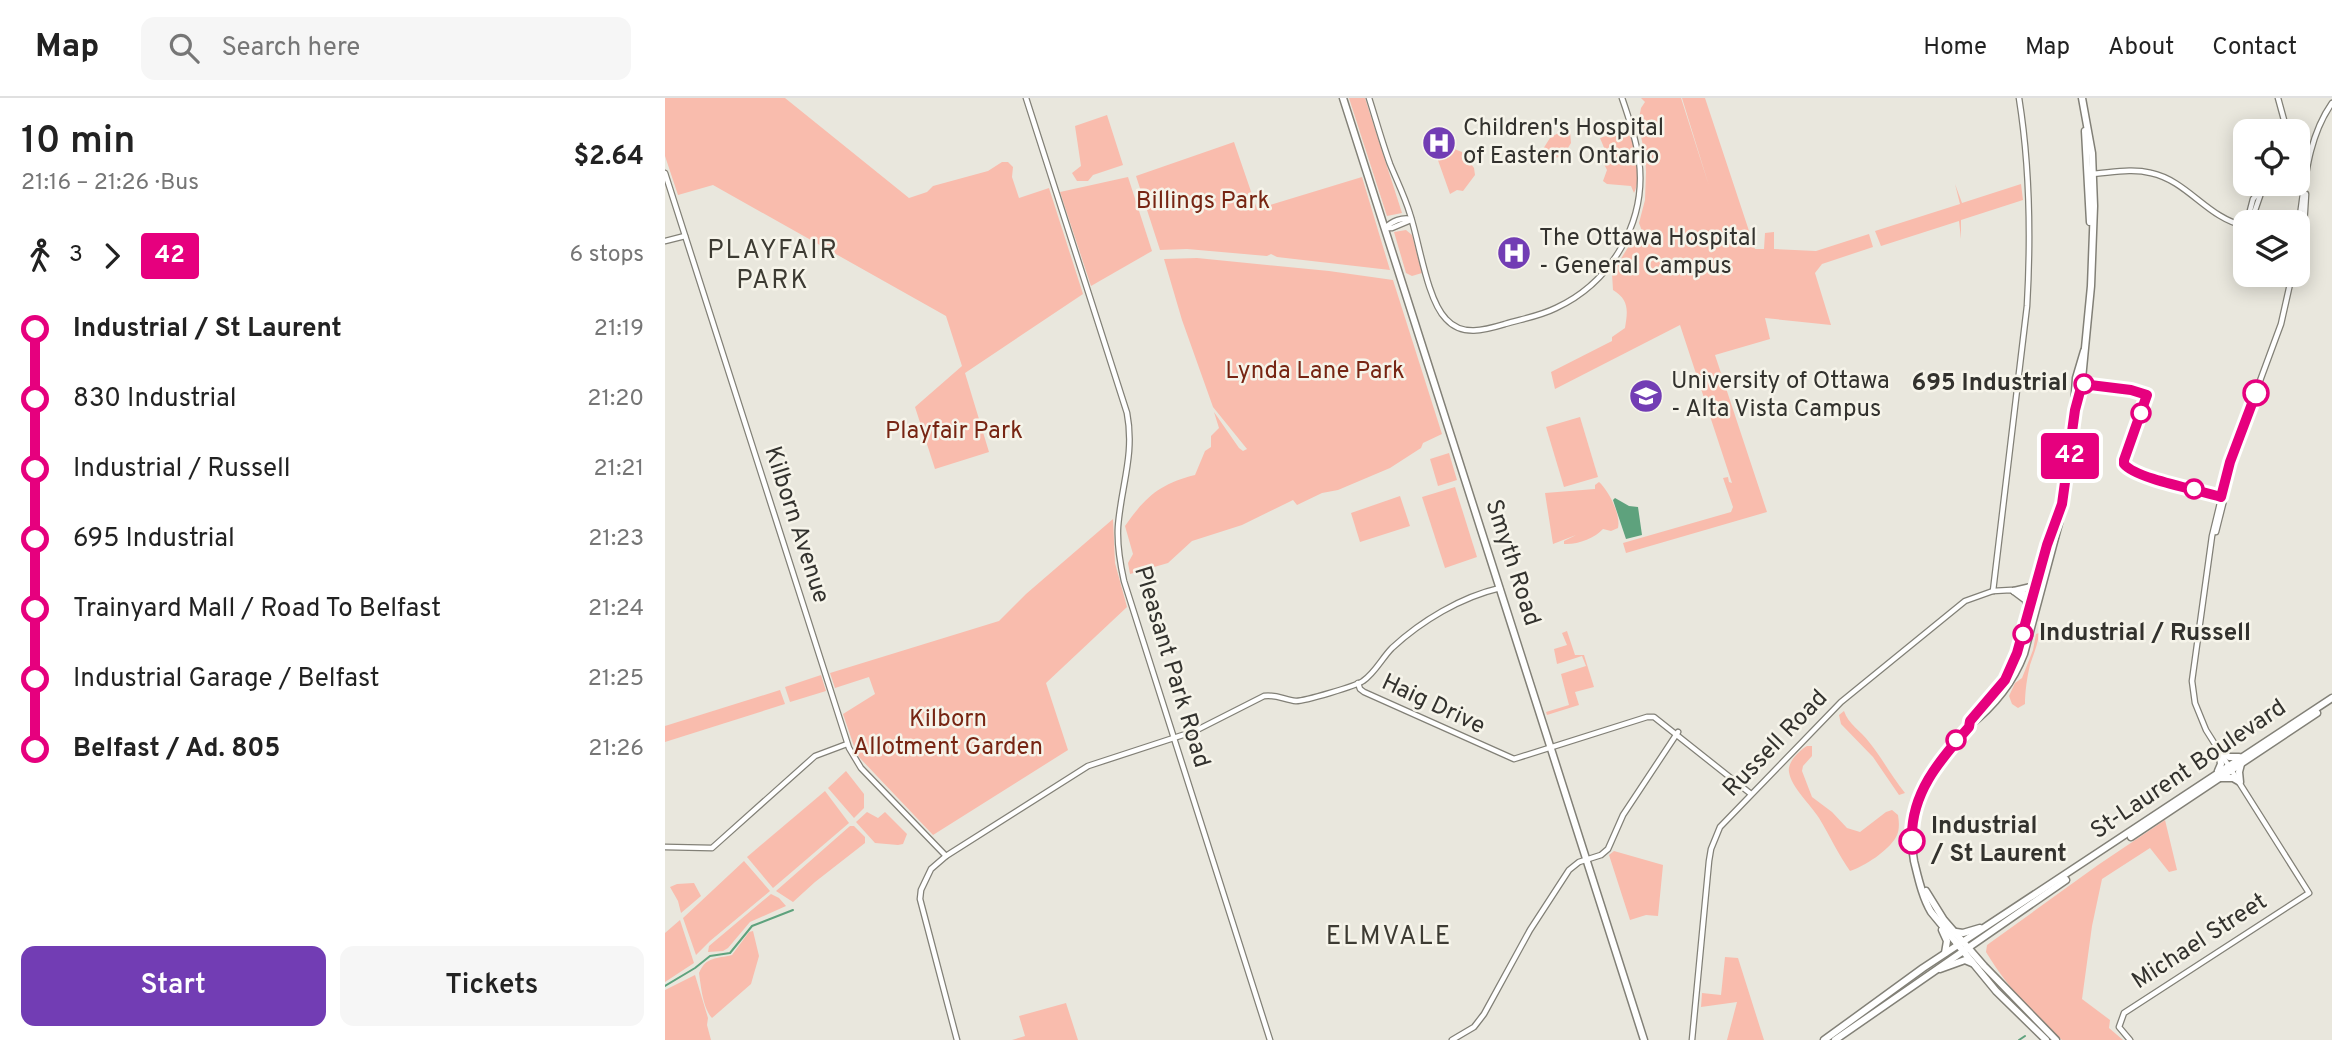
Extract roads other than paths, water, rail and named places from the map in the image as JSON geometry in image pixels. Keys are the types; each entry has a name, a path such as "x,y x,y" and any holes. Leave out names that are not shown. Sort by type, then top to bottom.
{"main road":[{"name":"Smyth Road","path":"1343,98 1644,1040"},
{"path":"1945,953 1947,941 1925,901 1912,845 1915,811 1922,790 1936,765 1995,701 2018,668 2059,523 2075,410 2081,390 2091,286 2090,141 2082,98"},
{"path":"1969,727 1970,721 2008,674 2037,596 2038,579 2054,523 2058,519"},
{"path":"2014,591 2031,587 2038,579"},
{"path":"2014,591 2026,600 2029,616"},
{"name":"St-Laurent Boulevard","path":"1824,1040 1945,953 1988,933 2332,700"},
{"path":"2219,750 2231,757 2243,759 2239,770 2240,782"},
{"path":"2219,750 2221,764 2218,776 2240,782"},
{"name":"St-Laurent Boulevard","path":"1835,1040 1931,972 1997,920 2076,871"},
{"path":"1921,884 1938,912 1955,931 1972,963 2046,1040"},
{"path":"1936,919 2056,1040"},
{"path":"1955,931 1963,933 1997,920"},
{"path":"1984,966 1978,948 1988,933"},
{"path":"1931,972 1961,961 1972,963"}],"street":[{"name":"Pleasant Park Road","path":"1026,98 1127,414 1131,439 1118,529 1119,559 1270,1040"},
{"path":"1369,98 1412,219 1436,304 1445,318 1456,327 1473,331 1551,310 1569,301 1607,269 1626,238 1635,214 1640,186 1639,161 1622,98"},
{"path":"1993,591 2029,270 2028,186 2018,98"},
{"path":"2278,98 2284,119"},
{"path":"2306,210 2306,179 2314,137 2332,103"},
{"path":"2090,174 2140,171 2159,175 2179,185 2219,217 2233,220"},
{"name":"Kilborn Avenue","path":"665,173 847,744 861,768 946,856"},
{"path":"1385,228 1391,222 1412,219"},
{"path":"1385,228 1392,228 1412,219"},
{"path":"1400,225 1416,233"},
{"path":"665,241 685,236"},
{"path":"2240,782 2199,714 2192,681 2208,558 2236,448 2281,324 2289,287"},
{"path":"1358,683 1365,680 1391,649 1434,617 1459,603 1500,588"},
{"name":"Russell Road","path":"1692,1040 1711,849 1720,827 1841,702 1965,601 1993,591 2014,591 2037,596"},
{"name":"Haig Drive","path":"957,1040 920,899 926,876 931,869 946,856 1088,766 1195,731 1264,696 1304,700 1358,683 1361,691 1514,759 1647,717 1654,718 1751,794"},
{"path":"1452,1040 1474,1027 1552,895 1573,866 1601,855 1608,849 1623,815 1677,734"},
{"path":"665,847 712,848 815,756 847,744"},
{"name":"Michael Street","path":"2130,1040 2119,1027 2124,1013 2309,893 2240,782"}],"waterway":[{"path":"665,986 710,956 730,953 752,926 793,910"},
{"path":"2019,1040 2025,1036"}],"place":[{"name":"Children's Hospital of Eastern Ontario","path":"1439,143"},
{"name":"The Ottawa Hospital - General Campus","path":"1514,253"},
{"name":"695 Industrial","path":"2084,384"},
{"name":"University of Ottawa - Alta Vista Campus","path":"1646,396"},
{"name":"Industrial / Russell","path":"2023,634"},
{"name":"Industrial / St Laurent","path":"1912,841"}],"district":[{"name":"PLAYFAIR PARK","path":"773,266"},
{"name":"ELMVALE","path":"1389,937"}],"park label":[{"name":"Billings Park","path":"1203,202"},
{"name":"Lynda Lane Park","path":"1315,372"},
{"name":"Playfair Park","path":"954,432"},
{"name":"Kilborn Allotment Garden","path":"948,734"}]}
